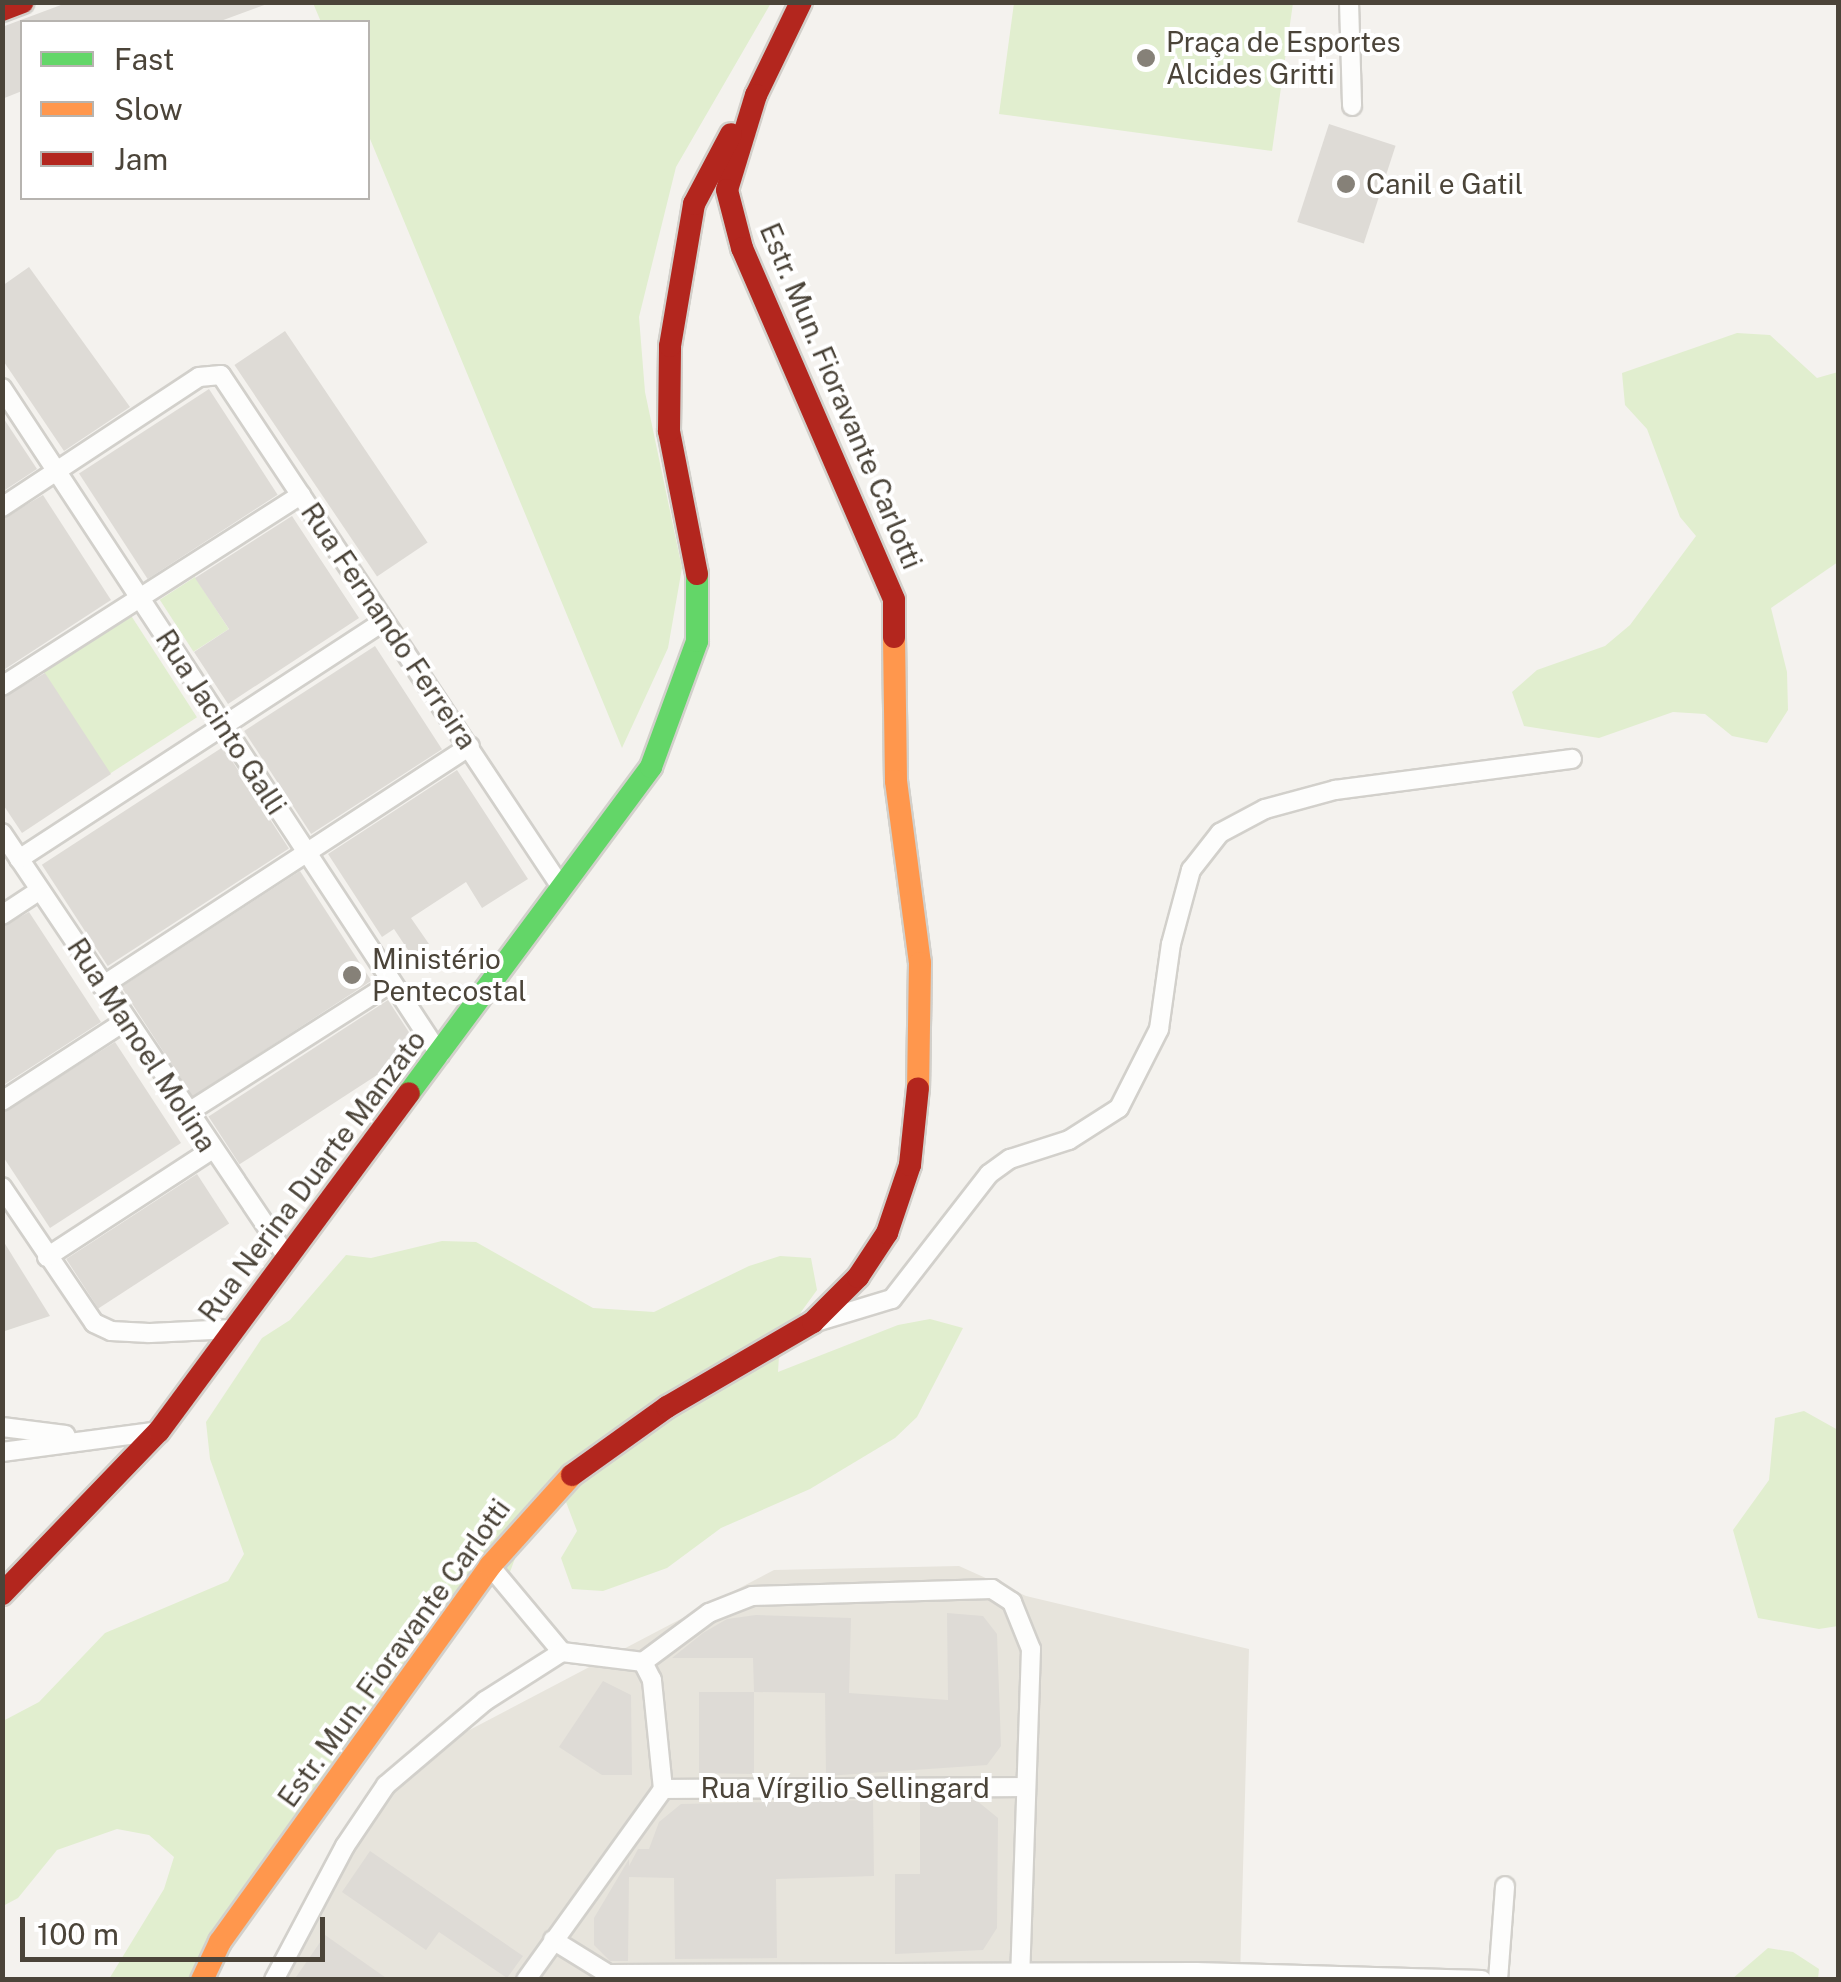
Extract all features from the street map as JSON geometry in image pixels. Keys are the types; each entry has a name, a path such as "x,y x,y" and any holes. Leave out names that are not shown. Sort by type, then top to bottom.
{"street":[{"path":"2,10 23,2"},
{"name":"Estr. Mun. Fioravante Carlotti","path":"202,1980 220,1942 490,1566 589,1459 813,1322 858,1277 887,1233 910,1165 921,1061 920,963 896,781 888,576 731,214 732,160 756,95 801,2"},
{"path":"1349,2 1352,106"},
{"name":"Rua Nerina Duarte Manzato","path":"2,1594 159,1431 285,1254 440,1055 561,887 620,817 651,767 697,641 701,595 670,431 670,346 694,204 756,95"},
{"name":"Rua Fernando Ferreira","path":"56,472 212,373 231,383 561,887"},
{"name":"Rua Jacinto Galli","path":"2,388 440,1055"},
{"path":"2,507 56,472"},
{"path":"2,686 301,494"},
{"path":"19,859 384,621"},
{"path":"102,986 470,746"},
{"path":"813,1322 892,1299 989,1174 1083,1133 1119,1108 1159,1029 1171,944 1191,870 1220,833 1265,809 1334,790 1572,759"},
{"name":"Rua Manoel Molina","path":"2,833 211,1150 285,1254"},
{"path":"2,915 40,890"},
{"path":"187,1114 391,982"},
{"path":"2,1101 125,1022"},
{"path":"47,1257 211,1150"},
{"path":"2,1187 94,1322 111,1331 234,1329"},
{"path":"2,1426 82,1438"},
{"path":"2,1452 82,1438 159,1431"},
{"path":"490,1566 562,1652"},
{"path":"274,1980 344,1846 386,1785 485,1701 562,1652 644,1662 708,1613 752,1596 992,1589 1012,1602 1030,1649 1020,1976"},
{"path":"526,1980 664,1789 652,1680 644,1662"},
{"name":"Rua Vírgilio Sellingard","path":"664,1789 1026,1787"},
{"path":"1498,1980 1504,1886"},
{"path":"552,1940 608,1974 1020,1976 1196,1972 1482,1980"}],"shaded area":[{"path":"959,1566 1026,1596 1249,1649 1240,1979 270,1980 384,1801 458,1736 774,1570"}],"green space":[{"path":"313,3 771,3 676,167 639,317 645,392 682,568 668,648 622,748 370,139 370,20 320,20"},
{"name":"Praça de Esportes Alcides Gritti","path":"1014,3 1293,3 1272,151 999,114"},
{"path":"1737,333 1770,335 1817,378 1838,372 1838,562 1771,608 1787,672 1788,710 1767,743 1732,736 1705,714 1673,712 1599,738 1524,726 1512,692 1537,670 1605,646 1630,625 1696,536 1680,517 1647,429 1625,405 1622,373"},
{"path":"195,577 229,629 194,652 160,600"},
{"path":"130,614 197,717 110,774 43,671"},
{"path":"442,1241 476,1242 593,1308 654,1312 749,1266 780,1256 811,1258 817,1290 780,1341 778,1372 898,1325 930,1319 963,1328 917,1417 895,1438 810,1489 721,1528 667,1568 603,1591 572,1589 561,1558 577,1531 566,1502 521,1542 510,1572 481,1586 207,1979 109,1979 164,1889 174,1857 149,1835 117,1829 57,1850 18,1898 3,1906 3,1721 39,1702 105,1633 228,1581 244,1554 210,1459 206,1422 262,1338 290,1320 346,1255 371,1258"},
{"path":"1804,1411 1838,1430 1838,1626 1819,1629 1758,1618 1733,1530 1769,1480 1775,1418"},
{"path":"1768,1948 1793,1952 1819,1969 1818,1979 1732,1979"}],"building":[{"path":"69,2 267,2 223,20 21,20"},
{"path":"20,20 20,92 2,99 2,27"},
{"name":"Canil e Gatil","path":"1329,124 1396,146 1364,244 1297,222"},
{"path":"29,267 130,407 64,451 2,359 2,286"},
{"path":"285,331 428,542 377,577 234,365"},
{"path":"209,389 278,495 148,579 79,473"},
{"path":"2,416 37,469 2,492"},
{"path":"43,495 111,600 2,671 2,519"},
{"path":"292,516 359,618 228,704 194,652 229,629 195,578"},
{"path":"375,646 442,749 311,834 244,731"},
{"path":"45,673 111,774 22,833 2,803 2,698"},
{"path":"223,747 289,848 108,966 42,865"},
{"path":"457,770 528,879 482,908 466,882 411,918 429,944 412,956 394,929 382,937 328,854"},
{"path":"300,871 371,981 193,1097 121,987"},
{"path":"29,912 101,1022 2,1086 2,927"},
{"path":"388,1000 419,1048 240,1164 209,1117"},
{"path":"115,1042 181,1143 50,1228 2,1155 2,1113"},
{"path":"197,1174 229,1223 98,1308 66,1259"},
{"path":"2,1239 50,1316 2,1332"},
{"path":"947,1613 983,1616 997,1634 1001,1746 987,1765 826,1776 825,1693 754,1692 753,1658 672,1658 727,1619 756,1615 851,1618 849,1693 948,1700"},
{"path":"603,1681 631,1695 632,1775 602,1775 559,1747"},
{"path":"699,1692 754,1692 754,1774 699,1773"},
{"path":"873,1800 874,1876 776,1879 777,1958 675,1959 674,1878 629,1877 628,1961 610,1961 594,1945 594,1918 629,1859 629,1866 638,1849 649,1849 659,1822 681,1804"},
{"path":"920,1800 976,1800 998,1818 997,1928 983,1950 895,1954 895,1874 920,1874"},
{"path":"370,1851 523,1956 507,1978 439,1932 426,1950 342,1892"},
{"path":"325,1935 389,1980 294,1980"}],"traffic: fast":[{"path":"409,1093 651,767 697,641 697,574"}],"traffic: slow":[{"path":"894,637 896,781 920,963 918,1088"},
{"path":"202,1980 220,1942 490,1566 572,1475"}],"traffic: jam":[{"path":"2,10 23,2"},
{"path":"801,2 756,95 727,190 742,248 894,600 894,637"},
{"path":"697,574 669,431 670,346 694,204 731,134"},
{"path":"572,1475 667,1407 813,1322 858,1277 887,1233 910,1165 918,1088"},
{"path":"2,1594 159,1431 409,1093"}],"place":[{"name":"Praça de Esportes Alcides Gritti","path":"1146,58"},
{"name":"Canil e Gatil","path":"1346,184"},
{"name":"Ministério Pentecostal","path":"352,975"}]}
